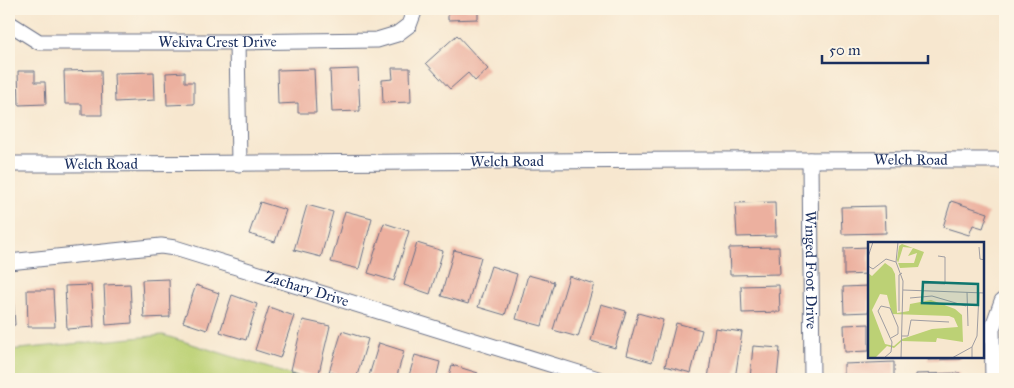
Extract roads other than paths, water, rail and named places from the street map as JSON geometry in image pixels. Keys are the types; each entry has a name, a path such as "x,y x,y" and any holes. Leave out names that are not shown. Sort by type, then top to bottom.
{"street":[{"name":"Wekiva Crest Drive","path":"9,23 39,42 377,40 397,34 409,25 415,9"},
{"path":"237,42 238,164"},
{"name":"Winged Foot Drive","path":"810,160 812,379"},
{"name":"Welch Road","path":"9,164 1005,160"},
{"name":"Zachary Drive","path":"9,262 160,246 175,248 598,379"},
{"path":"993,379 992,330 1002,302 1005,299"}]}
